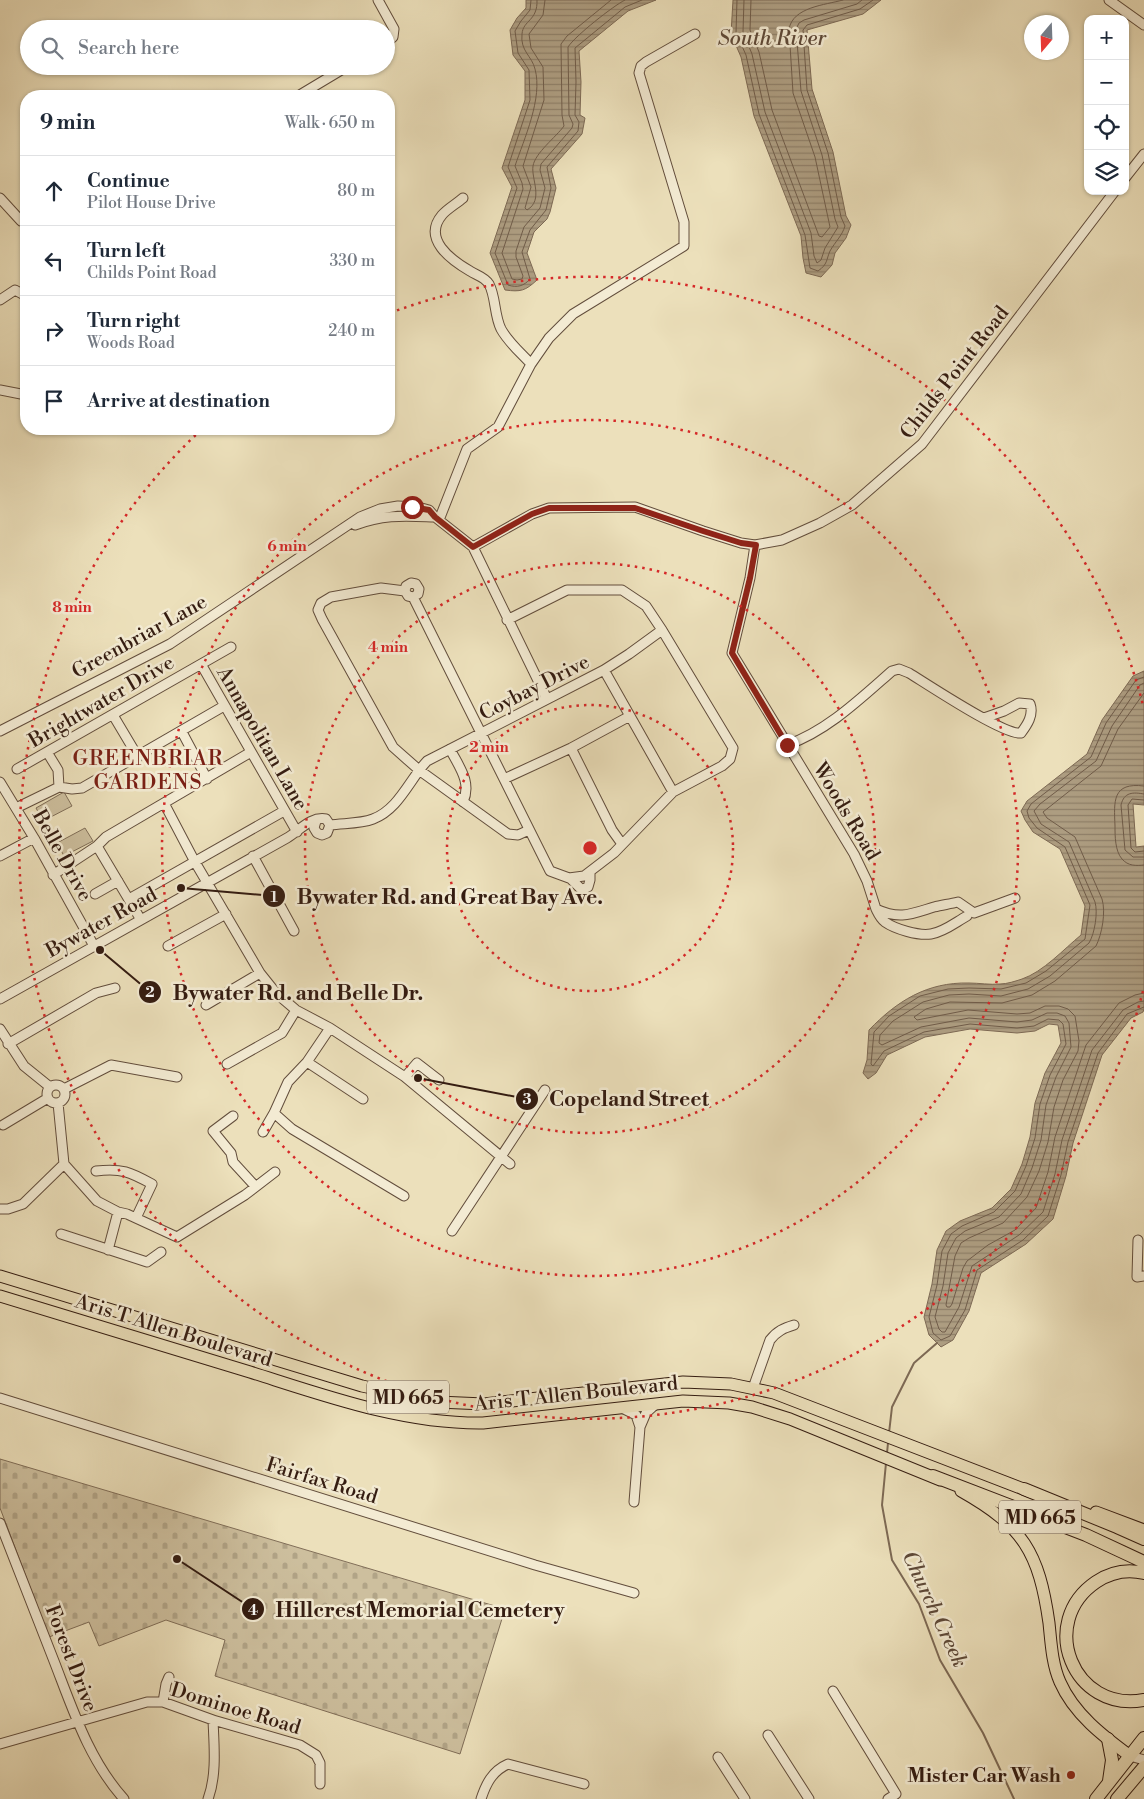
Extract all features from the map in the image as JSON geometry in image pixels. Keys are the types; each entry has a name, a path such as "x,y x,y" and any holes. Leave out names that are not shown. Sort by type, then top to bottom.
{"highway":[{"name":"Aris T Allen Boulevard","path":"930,1475 1086,1535 1144,1562"},
{"name":"Aris T Allen Boulevard","path":"1024,1489 1117,1526 1144,1540"},
{"path":"1144,1573 1127,1571 1115,1573 1102,1578 1090,1586 1079,1597 1072,1609 1066,1631 1070,1660 1085,1683 1100,1694 1118,1701 1144,1700"},
{"path":"1096,1799 1144,1738"},
{"path":"1108,1739 1112,1766 1108,1783"},
{"path":"1118,1799 1144,1768 1130,1756"},
{"path":"1118,1799 1137,1786 1144,1784"}],"main road":[{"name":"Aris T Allen Boulevard","path":"0,1276 353,1384 438,1402 462,1404 492,1403 683,1382 709,1382 753,1388 796,1401 1024,1489"},
{"name":"Aris T Allen Boulevard","path":"0,1296 322,1395 413,1417 460,1423 483,1423 683,1401 708,1402 752,1407 790,1419 930,1475"},
{"path":"930,1475 973,1498 1000,1516 1011,1526 1025,1544 1036,1564 1041,1580 1059,1681 1074,1707 1108,1739 1130,1756"},
{"path":"1024,1489 1144,1530"}],"street":[{"path":"378,0 389,20"},
{"path":"1109,0 1144,25"},
{"path":"547,699 473,547 437,518 467,449 498,427 531,364 549,338 573,314 684,246 684,222 639,73 641,66 646,62 695,34"},
{"path":"308,90 333,75"},
{"path":"1129,173 1144,154"},
{"name":"Childs Point Road","path":"473,547 532,514 549,508 635,508 741,543 756,545 782,540 820,523 852,505 922,444 1112,195"},
{"path":"0,198 20,221"},
{"path":"463,198 442,214 435,233 437,243 457,263 483,278 489,284 501,328 531,364"},
{"path":"0,300 16,290 20,292"},
{"path":"0,390 20,394"},
{"name":"Greenbriar Lane","path":"0,731 170,644 340,530 382,517 401,515 437,518"},
{"name":"Woods Road","path":"756,545 732,653 854,854 867,880 876,908"},
{"path":"413,597 418,594 419,588 411,582 406,586 405,591 408,596 413,597 550,871 570,878 580,888 584,889 588,887 590,872"},
{"path":"405,591 381,588 331,596 321,603 318,610 393,747 419,770 508,834 518,835 529,830"},
{"path":"507,620 567,590 622,590 646,606 733,748 730,759 722,766 673,792 614,853 584,876 570,878"},
{"name":"Coybay Drive","path":"419,770 428,760 604,670 662,630"},
{"name":"Annapolitan Lane","path":"231,647 202,664 224,706 297,832"},
{"name":"Brightwater Drive","path":"17,769 202,664"},
{"path":"787,745 805,738 837,718 892,671 899,669 909,673 984,718 1011,733 1021,733 1030,718 1032,708 1030,704 1019,703 984,718"},
{"path":"604,670 673,792"},
{"path":"16,808 59,786 72,789 82,788 182,732 224,706"},
{"path":"113,715 138,757"},
{"path":"504,779 571,748 630,716"},
{"path":"182,732 207,779"},
{"path":"571,748 612,830 622,844"},
{"path":"450,749 468,788 463,802"},
{"path":"47,752 58,770 59,786"},
{"path":"53,875 97,846 106,837 251,752"},
{"path":"330,826 371,820 386,812 396,803 419,770"},
{"name":"Belle Drive","path":"0,782 34,838 94,946"},
{"path":"164,803 195,862 260,973 276,993 296,1010 330,1028 405,1077 510,1164"},
{"path":"129,899 284,811"},
{"path":"324,818 330,826 329,831 325,834 317,833 315,824 324,818"},
{"name":"Bywater Road","path":"0,999 297,832 306,823 315,824"},
{"path":"0,856 34,838"},
{"path":"97,846 141,920"},
{"path":"253,856 294,931"},
{"path":"95,894 118,880"},
{"path":"876,908 898,916 958,902 974,914 1015,898"},
{"path":"876,908 885,922 924,934 933,934 967,916"},
{"path":"168,946 226,914"},
{"path":"206,1005 260,973"},
{"path":"8,1044 96,993 115,988"},
{"path":"227,1064 282,1033 296,1010"},
{"path":"263,1132 288,1082 307,1062 330,1028"},
{"path":"0,1030 24,1066 50,1088"},
{"path":"307,1062 363,1099"},
{"path":"405,1077 417,1063 439,1080"},
{"path":"64,1089 111,1065 177,1077"},
{"path":"56,1085 64,1089 65,1098 58,1103 52,1102 48,1098 47,1093 50,1088 56,1085"},
{"path":"452,1232 545,1090"},
{"path":"3,1125 48,1098"},
{"path":"58,1103 64,1164 97,1201 177,1237 246,1195 275,1172"},
{"path":"274,1113 292,1129 404,1196"},
{"path":"233,1116 213,1131 231,1153 233,1162 255,1186"},
{"path":"0,1209 8,1209 23,1204 64,1164"},
{"path":"96,1172 112,1170 130,1172 152,1184 136,1218"},
{"path":"108,1250 118,1212"},
{"path":"62,1234 147,1262 161,1252"},
{"path":"1144,1251 1138,1240 1137,1277 1144,1276"},
{"path":"753,1388 770,1340 784,1328 794,1325"},
{"name":"Fairfax Road","path":"0,1398 528,1562 634,1592"},
{"path":"634,1502 640,1427 646,1413 656,1404"},
{"path":"622,1408 636,1415 640,1427"},
{"name":"Forest Drive","path":"0,1523 77,1722 95,1760 110,1784 124,1799"},
{"path":"163,1702 169,1677"},
{"path":"833,1691 896,1794 888,1799"},
{"name":"Dominoe Road","path":"0,1744 147,1702 163,1702 213,1720 300,1745 313,1752 320,1763 320,1784"},
{"path":"208,1799 211,1792 214,1758 213,1720"},
{"path":"768,1735 809,1799"},
{"path":"1130,1756 1144,1760"},
{"path":"718,1757 745,1799"},
{"path":"481,1799 491,1777 501,1767 508,1764 584,1784"}],"green space":[{"path":"64,792 72,806 43,821 36,808"},
{"path":"85,828 93,841 64,856 57,843"},
{"path":"0,1459 505,1609 460,1754 215,1676 225,1640 166,1620 99,1646 89,1622 49,1637 0,1508"}],"water":[{"path":"526,0 656,0 628,11 579,51 581,82 580,115 585,118 582,134 551,169 556,188 550,212 547,219 534,232 527,253 537,280 526,289 515,291 505,290 490,253 512,187 502,168 525,100 525,71 513,55 510,30 526,8"},
{"name":"South River","path":"733,0 881,0 863,14 807,30 812,89 833,152 846,216 851,225 846,238 835,253 832,265 821,277 806,273 801,236 754,116 741,57 731,34"},
{"path":"1144,671 1144,805 1133,804 1136,847 1144,846 1144,1009 1143,1012 1131,1018 1102,1055 1073,1143 1066,1176 1053,1219 1026,1244 981,1273 969,1311 953,1340 941,1347 929,1335 924,1317 932,1284 937,1250 946,1231 960,1221 992,1208 1011,1189 1022,1164 1030,1137 1035,1103 1045,1073 1061,1043 1058,1025 1049,1024 1035,1031 1017,1033 970,1029 925,1037 887,1055 876,1073 868,1079 863,1073 867,1060 869,1030 902,1002 926,990 954,984 1006,984 1030,976 1045,966 1081,935 1085,906 1060,849 1033,832 1021,811 1027,801 1087,754 1102,720 1133,676"}],"waterway":[{"name":"Church Creek","path":"889,1433 892,1407 914,1363 937,1343"},
{"name":"Church Creek","path":"887,1453 888,1443"},
{"name":"Church Creek","path":"886,1463 882,1505 892,1560 919,1604 940,1660 983,1733 1014,1799"}],"place":[{"name":"Bywater Rd. and Great Bay Ave.","path":"181,888"},
{"name":"Bywater Rd. and Belle Dr.","path":"100,950"},
{"name":"Copeland Street","path":"418,1078"},
{"name":"Hillcrest Memorial Cemetery","path":"177,1559"},
{"name":"Mister Car Wash","path":"1071,1775"}],"district":[{"name":"GREENBRIAR GARDENS","path":"148,770"}],"route":[{"path":"412,507 429,510 473,547 532,514 549,508 635,508 741,543 756,545 732,653 787,745"}]}
